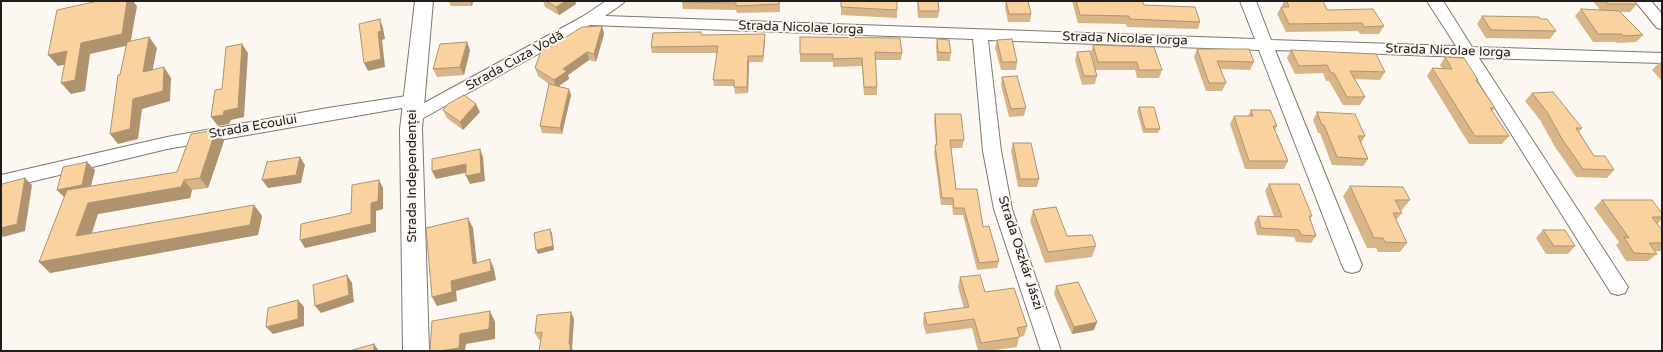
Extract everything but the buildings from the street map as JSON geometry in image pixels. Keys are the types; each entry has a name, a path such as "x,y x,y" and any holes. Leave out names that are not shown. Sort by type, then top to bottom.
{"street":[{"name":"Strada Independenței","path":"416,351 412,109 424,1"},
{"name":"Strada Cuza Vodă","path":"412,109 587,20 617,1"},
{"path":"1248,1 1352,265"},
{"path":"1435,1 1618,287"},
{"path":"1642,1 1662,24"},
{"name":"Strada Nicolae Iorga","path":"587,20 1662,58"},
{"name":"Strada Oszkár Jászi","path":"980,35 992,151 1004,209 1051,351"},
{"name":"Strada Ecoului","path":"1,182 167,143 328,114 412,109"}]}
